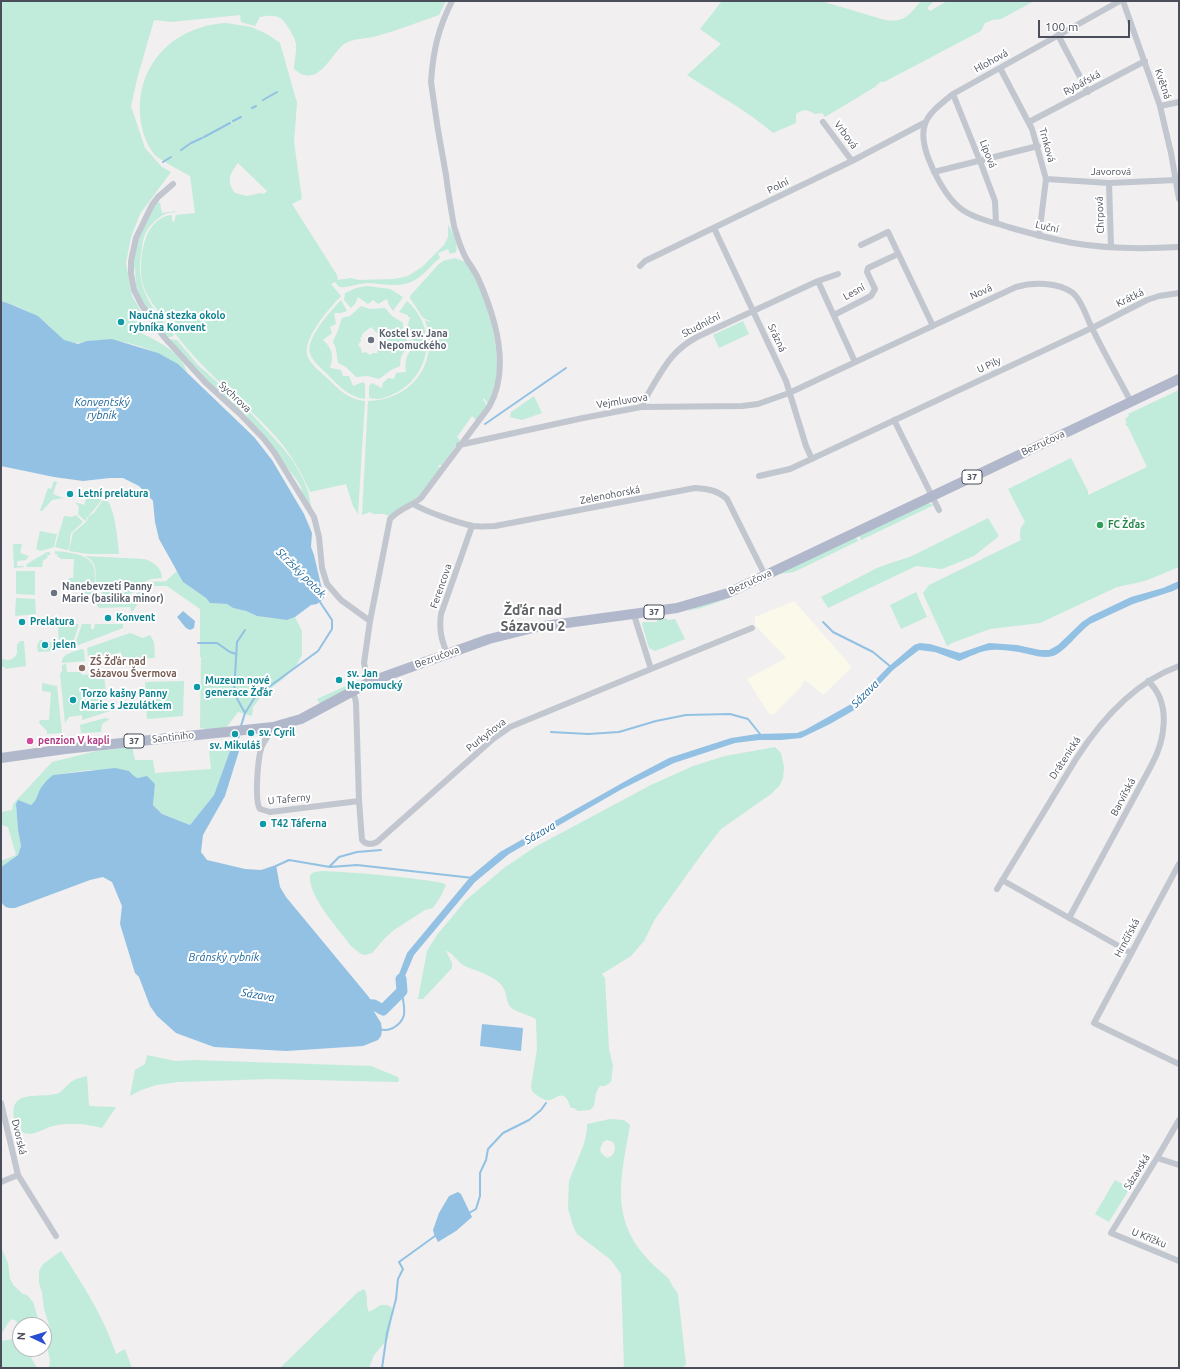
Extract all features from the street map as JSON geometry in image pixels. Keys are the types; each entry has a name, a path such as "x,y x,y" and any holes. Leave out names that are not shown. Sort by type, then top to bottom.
{"main road":[{"name":"Bezručova","path":"273,727 301,719 368,683 489,639 516,631 677,608 728,593 1179,379"},
{"name":"Santiniho","path":"1,758 65,748 273,727"}],"street":[{"path":"368,683 364,664 370,621 390,519 402,508 413,504 421,498 492,400 499,383 500,362 498,341 485,294 477,276 466,258 454,227 433,101 431,82 432,60 437,36 452,1"},
{"name":"Hlohová","path":"924,123 932,111 953,94 1120,1"},
{"name":"Květná","path":"1123,1 1160,106 1179,199"},
{"path":"1058,35 1088,92"},
{"name":"Rybářská","path":"1029,122 1144,61"},
{"name":"Trnková","path":"1000,68 1029,122 1038,146 1046,179 1039,236"},
{"name":"Lipová","path":"953,94 995,201 996,223"},
{"path":"1160,106 1179,102"},
{"name":"Vrbová","path":"823,122 852,161"},
{"path":"924,123 923,136 925,150 934,172 1038,146"},
{"name":"Polní","path":"640,266 645,261 852,161 924,123"},
{"name":"Luční","path":"934,172 943,188 961,209 996,223 1039,236 1074,243 1111,247 1179,247"},
{"name":"Javorová","path":"1046,179 1109,183 1176,180"},
{"name":"Chrpová","path":"1109,183 1111,247"},
{"name":"Sychrova","path":"172,184 152,205 136,238 131,261 131,274 134,290 141,304 164,337 205,382 240,414 264,439 274,452 314,517 318,527 322,568 327,584 342,600 370,621"},
{"name":"Srázná","path":"714,228 786,381 806,446 812,459"},
{"path":"861,245 888,232 933,326"},
{"name":"Lesní","path":"834,315 871,296 875,289 867,272 868,268 898,254"},
{"path":"753,311 818,280 838,274"},
{"path":"818,280 855,362"},
{"name":"Nová","path":"789,393 1016,287 1039,284 1064,289 1072,293 1080,301 1092,328 1131,402"},
{"name":"Krátká","path":"1092,328 1146,300 1158,296 1179,293"},
{"name":"Studniční","path":"641,407 675,352 697,337 753,311"},
{"name":"U Pily","path":"760,476 790,469 1092,328"},
{"name":"Vejmluvova","path":"459,445 582,418 641,407 747,406 764,402 789,393"},
{"path":"894,420 939,510"},
{"name":"Zelenohorská","path":"413,504 421,509 472,526 502,526 695,488 710,489 720,493 727,499 765,575"},
{"name":"Ferencova","path":"447,654 441,637 441,614 472,526"},
{"path":"634,614 651,669"},
{"name":"Purkyňova","path":"359,801 362,840 367,844 374,844 493,739 510,727 752,628"},
{"name":"Drátenická","path":"997,889 1086,743 1102,723 1148,681 1179,666"},
{"name":"Barvířská","path":"1069,918 1152,766 1160,747 1163,714 1157,692 1148,681"},
{"path":"352,692 356,703 359,801"},
{"name":"U Taferny","path":"273,727 262,747 260,756 256,800 260,809 270,812 359,801"},
{"name":"Hrnčířská","path":"1179,864 1094,1023 1179,1064"},
{"path":"1002,880 1131,953"},
{"name":"Dvorská","path":"1,1103 18,1175 56,1236"},
{"name":"Sázavská","path":"1111,1233 1179,1120"},
{"path":"1157,1158 1179,1165"},
{"path":"1,1182 18,1175"},
{"name":"U Křížku","path":"1111,1233 1179,1261"}],"shaded area":[{"path":"794,601 852,667 823,695 805,680 800,688 773,715 769,714 747,679 786,658 755,625 755,617"}],"green space":[{"path":"1,1 446,1 439,15 385,34 344,44 323,68 310,76 302,74 294,69 296,42 287,25 278,17 260,17 255,26 241,22 240,15 171,22 154,20 131,106 145,148 162,167 171,172 140,214 131,237 126,263 132,296 143,315 135,324 137,331 160,343 174,353 180,359 187,373 158,354 124,342 96,340 74,343 65,341 37,316 1,301"},
{"path":"722,1 821,1 892,21 906,17 921,1 934,1 927,8 930,11 947,1 1034,1 1001,19 992,20 985,23 981,31 884,82 880,82 875,87 825,117 822,113 814,114 808,110 803,110 796,114 796,123 773,133 742,110 687,75 721,44 700,29"},
{"path":"226,23 251,27 267,34 280,43 297,103 294,142 302,199 292,204 337,275 338,280 351,278 359,280 395,279 408,276 422,267 444,245 448,237 448,225 454,235 457,249 456,252 450,254 448,249 438,253 440,258 422,275 409,283 390,285 365,283 343,287 339,287 335,282 331,284 341,296 330,308 312,333 307,350 309,360 345,394 354,399 365,401 358,514 353,506 346,484 310,492 287,450 269,429 190,352 152,303 143,285 141,273 142,253 147,235 151,228 157,221 168,215 172,215 172,221 174,222 176,215 195,213 190,176 156,156 151,150 146,139 140,116 141,93 146,77 154,62 164,49 191,31","holes":["238,163 267,191 264,194 261,193 247,196 235,193 232,189 230,177"]},
{"path":"158,202 160,203 162,213 177,211 166,214 156,220 147,231 142,244 140,274 142,285 151,305 174,335 172,337 167,337 140,298 136,286 133,263 138,241 152,208"},
{"path":"455,258 465,262 472,271 484,296 497,355 496,375 492,395 488,404 484,398 483,399 487,406 476,420 472,416 457,437 460,440 442,465 439,465 438,467 441,467 420,495 389,516 370,512 362,515 368,401 384,399 398,394 419,376 429,351 429,336 425,320 430,321 423,318 410,296 438,265 443,261"},
{"path":"367,286 390,289 403,297 393,311 387,299 378,304 373,300 368,304 358,297 355,304 351,308 344,300 345,293 356,288"},
{"path":"341,300 347,311 334,313 336,324 330,327 332,333 323,340 330,349 332,356 330,368 341,370 343,376 349,376 353,386 363,382 365,384 365,399 359,398 341,388 313,360 310,354 309,348 315,333 325,318"},
{"path":"407,301 418,314 424,328 427,342 425,357 420,370 411,382 398,392 381,399 369,398 369,386 372,383 382,388 383,383 388,378 394,379 396,373 406,372 405,364 407,357 411,350 417,345 410,337 412,332 407,328 410,317 399,312"},
{"path":"361,306 370,309 385,308 392,316 403,323 403,331 408,344 401,357 400,366 391,370 379,379 368,376 356,377 346,367 338,363 333,341 342,318 350,316","holes":["371,327 379,335 378,338 381,340 380,342 382,346 378,349 377,353 370,355 366,352 362,353 361,348 358,345 361,341 360,338 362,337 362,334"]},
{"path":"743,321 749,334 719,348 713,335"},
{"path":"169,339 177,340 198,365 246,408 282,447 293,461 303,479 308,491 312,511 303,496 301,487 297,480 245,414 223,398 199,374"},
{"name":"FC Žďas","path":"1179,390 1179,567 1145,581 1117,587 1040,623 990,629 947,646 923,593 929,585 1021,540 1020,530 1025,522 1008,489 1071,458 1088,491 1088,495 1147,467 1128,427 1125,424 1127,423 1125,419 1129,416 1128,414"},
{"path":"534,396 542,413 522,420 510,417 511,412"},
{"path":"54,481 57,482 53,494 63,498 52,500 42,511 40,511 48,488 51,489"},
{"path":"88,493 103,497 85,521 78,514 79,507 75,502 84,505"},
{"path":"106,500 112,509 114,517 119,554 88,554 69,551 73,533 86,522 89,516 94,513 102,501"},
{"path":"928,503 934,505 861,540 859,536"},
{"path":"76,515 83,522 71,533 69,549 67,550 55,547 64,516 72,517"},
{"path":"988,518 999,536 974,556 942,569 916,566 828,608 821,597 879,567 912,556"},
{"path":"40,531 55,534 57,533 54,547 41,551 36,549"},
{"path":"856,537 858,541 794,572 780,574 724,600 687,611"},
{"path":"13,544 22,544 20,553 29,556 26,560 17,562 17,566 24,567 14,568"},
{"path":"55,551 77,554 88,559 94,570 96,589 106,598 120,600 131,597 150,582 166,581 178,570 183,582 206,598 210,603 227,604 233,608 246,611 257,616 287,620 295,617 302,631 302,655 296,666 283,679 263,694 253,707 252,716 238,712 226,728 211,730 200,728 200,609 167,586 149,586 133,611 131,611 130,607 99,608 93,600 95,598 94,595 89,594 85,603 84,590 67,590 69,578 73,578 74,559 60,559 60,557 57,556 59,553 56,555"},
{"path":"47,552 51,554 47,554 48,558 46,557 46,559 43,560 42,567 26,567 27,564"},
{"path":"85,556 144,559 151,561 159,568 162,578 149,580 135,591 122,597 108,596 100,591 97,586 94,564"},
{"path":"16,571 35,571 35,595 16,594"},
{"path":"916,592 927,617 901,629 890,605"},
{"path":"16,598 35,599 36,614 16,616"},
{"path":"666,618 668,620 675,619 685,639 655,651 649,648 642,624 643,622 657,622 657,620"},
{"path":"79,624 71,645 65,650 61,650 59,647 58,626"},
{"path":"82,624 91,624 91,629 94,629 95,624 123,624 123,628 76,646 75,644"},
{"path":"130,633 143,638 150,635 154,642 155,658 128,659 128,657 121,657 121,652 112,655 88,658 87,648"},
{"path":"40,640 50,642 53,645 54,651 38,652 37,646"},
{"path":"20,641 24,641 26,666 5,669 5,667 1,667 1,658 10,660 14,657 17,653 17,645"},
{"path":"82,649 84,650 85,661 62,663 62,660 66,655"},
{"path":"66,664 67,672 81,672 82,675 94,674 94,671 103,670 107,699 101,700 102,710 109,709 110,711 82,720 82,715 69,717 65,723 60,673 62,672 62,665"},
{"path":"359,680 358,683 320,704 317,699"},
{"path":"184,681 183,716 147,719 145,682"},
{"path":"42,683 57,686 62,733 47,734 47,731 39,723 40,720 49,720 51,692 42,691"},
{"path":"105,718 110,719 102,724 101,732 81,733 80,725"},
{"path":"132,746 135,760 153,760 155,773 211,769 209,750 235,747 230,751 214,795 190,825 162,814 153,805 155,784 134,776 129,771 89,770 53,775 38,794 36,801 31,805 22,802 16,804 21,846 18,855 1,867 1,861 16,855 8,827 1,825 1,812 12,810 13,804 52,762 109,748"},
{"path":"775,747 781,753 784,767 783,778 780,785 771,794 721,829 655,919 644,941 631,956 602,974 605,978 609,1049 613,1066 611,1082 605,1086 600,1086 596,1093 594,1106 590,1110 578,1111 571,1108 567,1099 562,1096 546,1100 540,1098 532,1091 531,1086 537,1049 536,1019 510,1007 503,987 494,979 463,965 446,951 452,963 452,968 423,999 418,999 427,951 437,935 466,900 504,868 535,847 651,785 693,766 725,756"},
{"path":"322,871 397,877 443,883 446,885 433,908 425,910 394,930 372,953 365,955 361,954 351,946 319,903 311,884 310,875 314,872"},
{"path":"147,1055 175,1061 193,1060 371,1066 398,1077 399,1080 398,1082 270,1079 178,1082 156,1085 130,1096 135,1070 145,1064"},
{"path":"87,1076 89,1106 116,1107 102,1128 65,1124 53,1126 36,1133 28,1134 18,1129 15,1122 14,1111 16,1103 20,1099 59,1093 72,1081"},
{"path":"610,1119 624,1120 630,1125 622,1177 622,1209 626,1225 634,1241 648,1259 669,1279 678,1294 686,1365 682,1367 684,1368 624,1368 621,1274 611,1260 577,1234 568,1208 569,1181 584,1144 587,1124","holes":["607,1140 613,1142 615,1147 614,1152 612,1156 607,1158 601,1153 600,1149 603,1142"]},
{"path":"1115,1180 1130,1188 1109,1222 1095,1214"},
{"path":"1,1247 8,1263 10,1279 14,1286 23,1294 27,1295 33,1302 38,1317 12,1317 1,1335"},
{"path":"61,1251 99,1314 116,1354 125,1349 132,1368 49,1368 49,1357 52,1357 52,1317 47,1317 39,1283 39,1271 43,1264"},
{"path":"364,1289 369,1312 381,1305 387,1305 391,1307 393,1312 388,1339 374,1355 369,1368 280,1368 358,1292"},
{"path":"12,1339 12,1357 31,1357 37,1368 1,1368 1,1341"}],"water":[{"name":"Konventský rybník","path":"1,301 38,316 64,340 78,344 87,341 112,339 158,353 178,364 254,437 272,460 304,514 312,533 311,547 324,598 317,604 311,605 295,617 287,620 257,616 246,611 233,608 227,604 210,603 206,598 183,582 159,539 155,522 153,501 139,486 123,478 83,481 54,477 1,466"},
{"path":"1179,581 1179,588 1173,591 1133,604 1090,624 1067,647 1053,656 1040,657 1019,652 994,650 979,653 959,661 935,652 919,650 893,670 856,709 801,738 735,743 674,763 622,789 509,854 475,882 414,955 405,976 405,991 400,997 398,989 399,974 407,953 471,876 500,852 631,778 669,758 731,738 757,734 797,733 805,730 853,703 887,668 914,645 920,643 930,644 960,653 989,643 1017,645 1040,650 1049,650 1058,645 1082,622 1091,616 1131,597 1163,588"},
{"path":"183,611 195,621 194,628 190,630 186,628 177,617"},
{"name":"Bránský rybník","path":"235,747 240,748 225,796 203,835 201,852 207,860 245,869 261,870 276,865 280,887 286,897 374,1005 373,1010 381,1023 382,1030 381,1036 378,1040 363,1046 286,1051 214,1047 176,1033 157,1016 150,1006 139,977 135,973 120,924 122,906 112,882 103,877 90,880 15,908 6,907 1,901 1,867 18,855 21,846 16,804 18,800 31,805 36,800 42,786 53,775 115,768 129,771 138,778 147,776 155,784 153,805 162,814 190,825 214,795 230,751"},
{"path":"482,1024 523,1028 521,1051 480,1046"},
{"path":"458,1192 461,1194 472,1217 456,1231 438,1242 433,1230 439,1213 449,1196"}],"waterway":[{"path":"263,100 277,92"},
{"path":"252,108 256,106"},
{"path":"233,121 241,117"},
{"path":"204,137 230,123"},
{"path":"181,150 202,138"},
{"path":"163,162 171,157"},
{"path":"485,424 566,368"},
{"name":"Stržský potok","path":"241,726 245,713 255,697 318,651 332,629 332,620 318,599"},
{"path":"823,622 833,632 873,652 891,667"},
{"path":"245,630 237,642 234,693 245,713"},
{"path":"198,643 217,643 230,652 236,654"},
{"path":"551,732 588,734 619,732 656,721 686,715 730,714 748,719 760,734"},
{"name":"Stržský potok","path":"235,750 239,735"},
{"path":"330,866 339,857 357,852 381,850"},
{"path":"276,866 289,860 330,867 357,865 473,878"},
{"name":"Sázava","path":"359,1004 374,1005 383,1010 402,991 401,979"},
{"path":"380,1029 385,1030 393,1028 401,1021 404,1013 402,993"},
{"path":"469,1213 476,1209 480,1196 480,1173 486,1160 488,1149 503,1133 529,1120 541,1110 546,1103"},
{"path":"382,1368 387,1333 396,1299 398,1279 403,1269 399,1262 435,1236"}],"place":[{"name":"Naučná stezka okolo rybníka Konvent","path":"121,322"},
{"name":"Kostel sv. Jana Nepomuckého","path":"371,340"},
{"name":"Letní prelatura","path":"70,494"},
{"name":"FC Žďas","path":"1100,525"},
{"name":"Nanebevzetí Panny Marie (basilika minor)","path":"54,593"},
{"name":"Konvent","path":"108,618"},
{"name":"Prelatura","path":"22,622"},
{"name":"jelen","path":"45,645"},
{"name":"ZŠ Žďár nad Sázavou Švermova","path":"82,668"},
{"name":"sv. Jan Nepomucký","path":"339,680"},
{"name":"Muzeum nové generace Žďár","path":"197,687"},
{"name":"Torzo kašny Panny Marie s Jezulátkem","path":"73,700"},
{"name":"sv. Cyril","path":"251,733"},
{"name":"sv. Mikuláš","path":"235,734"},
{"name":"penzion V kapli","path":"30,741"},
{"name":"T42 Táferna","path":"263,824"}],"district":[{"name":"Žďár nad Sázavou 2","path":"533,618"}]}
